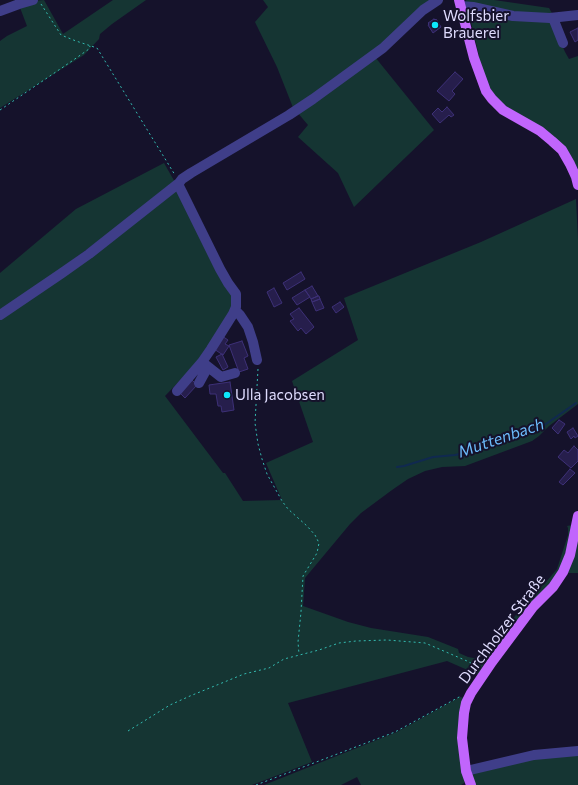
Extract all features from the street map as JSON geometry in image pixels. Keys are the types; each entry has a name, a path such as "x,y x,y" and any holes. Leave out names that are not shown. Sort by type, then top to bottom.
{"main road":[{"path":"460,3 474,58 486,91 503,110 540,131 562,150 576,177 578,185"},
{"name":"Durchholzer Straße","path":"468,784 462,738 464,713 471,693 533,607 553,587 563,572 570,556 578,516"}],"street":[{"path":"0,12 33,0"},
{"path":"0,314 89,254 179,183 182,179 313,99 383,48 423,10 438,0"},
{"path":"460,3 513,16 553,18 578,16"},
{"path":"553,18 563,43"},
{"path":"177,391 204,364 211,349 236,307 236,294 223,274 179,186 179,183"},
{"path":"235,310 248,327 257,360"},
{"path":"204,364 221,376 235,373"},
{"path":"200,383 204,374 204,364"},
{"path":"466,771 534,755 578,751"}],"path":[{"path":"39,0 61,35 97,48 179,183"},
{"path":"0,110 89,49 90,45"},
{"path":"257,360 259,371 255,423 262,459 282,501 288,509 315,535 319,543 317,553 303,576 298,642 299,655"},
{"path":"128,731 170,705 190,696 244,674 269,668 284,659 339,643 387,640 425,643 486,671"},
{"path":"256,785 395,732 458,696 471,693"}],"green space":[{"path":"44,0 63,34 113,0 146,0 100,34 99,39 84,55 0,108 0,41 27,26 19,5"},
{"path":"263,0 435,0 395,35 294,110 277,67 255,22 268,7"},
{"path":"466,0 494,0 549,8 553,15 534,15 467,4"},
{"path":"468,9 551,20 569,59 578,56 578,169 571,157 503,105 489,87 478,57"},
{"path":"375,57 434,130 354,207 338,173 298,137 308,125 297,112"},
{"path":"164,163 176,184 0,313 0,273 76,209"},
{"path":"177,186 234,298 233,306 208,351 165,396 223,473 225,473 243,501 282,500 266,463 313,442 292,381 358,340 344,298 481,242 576,199 578,240 578,404 532,441 465,466 442,467 425,471 408,479 392,490 361,513 350,524 305,578 303,606 348,622 371,628 428,637 458,649 459,653 468,657 485,660 524,603 557,569 568,535 567,526 572,525 571,536 559,573 486,664 483,665 479,675 447,661 288,703 312,762 252,785 0,785 0,317"},
{"path":"578,535 578,573 566,573"},
{"path":"460,697 465,698 465,779 464,783 461,785 361,785 357,777 341,785 264,785 397,732"},
{"path":"578,752 578,785 475,785 471,773 503,764"}],"building":[{"path":"436,19 441,27 433,33 428,23"},
{"path":"578,28 578,40 575,42 570,32"},
{"path":"455,72 463,79 452,91 455,94 449,101 437,91"},
{"path":"447,107 454,115 451,117 449,115 440,123 432,114 438,108 442,112"},
{"path":"301,272 305,279 287,290 283,283"},
{"path":"312,286 318,296 311,299 305,290"},
{"path":"274,288 282,303 274,307 267,292"},
{"path":"305,290 310,297 297,305 292,298"},
{"path":"318,296 320,299 312,302 311,299"},
{"path":"320,299 324,308 316,311 312,302"},
{"path":"340,302 344,307 336,313 332,307"},
{"path":"299,308 314,327 306,334 301,328 298,331 290,321 294,319 290,314"},
{"path":"222,336 228,340 225,344 229,346 223,355 214,349"},
{"path":"242,341 248,356 244,358 248,369 239,372 229,345"},
{"path":"222,354 228,367 223,370 216,357"},
{"path":"192,380 197,385 185,398 180,393"},
{"path":"230,382 234,410 222,412 221,406 218,406 216,394 210,394 209,385"},
{"path":"559,420 565,424 558,434 552,428"},
{"path":"573,428 578,436 575,438 574,436 571,439 567,432"},
{"path":"574,446 578,450 578,461 571,468 558,457 564,450 568,453"},
{"path":"570,469 575,473 563,485 559,482"}],"waterway":[{"name":"Muttenbach","path":"397,467 433,457 455,455 482,448 517,432 543,426 576,403"}],"place":[{"name":"Wolfsbier Brauerei","path":"435,25"},
{"name":"Ulla Jacobsen","path":"227,395"}]}
